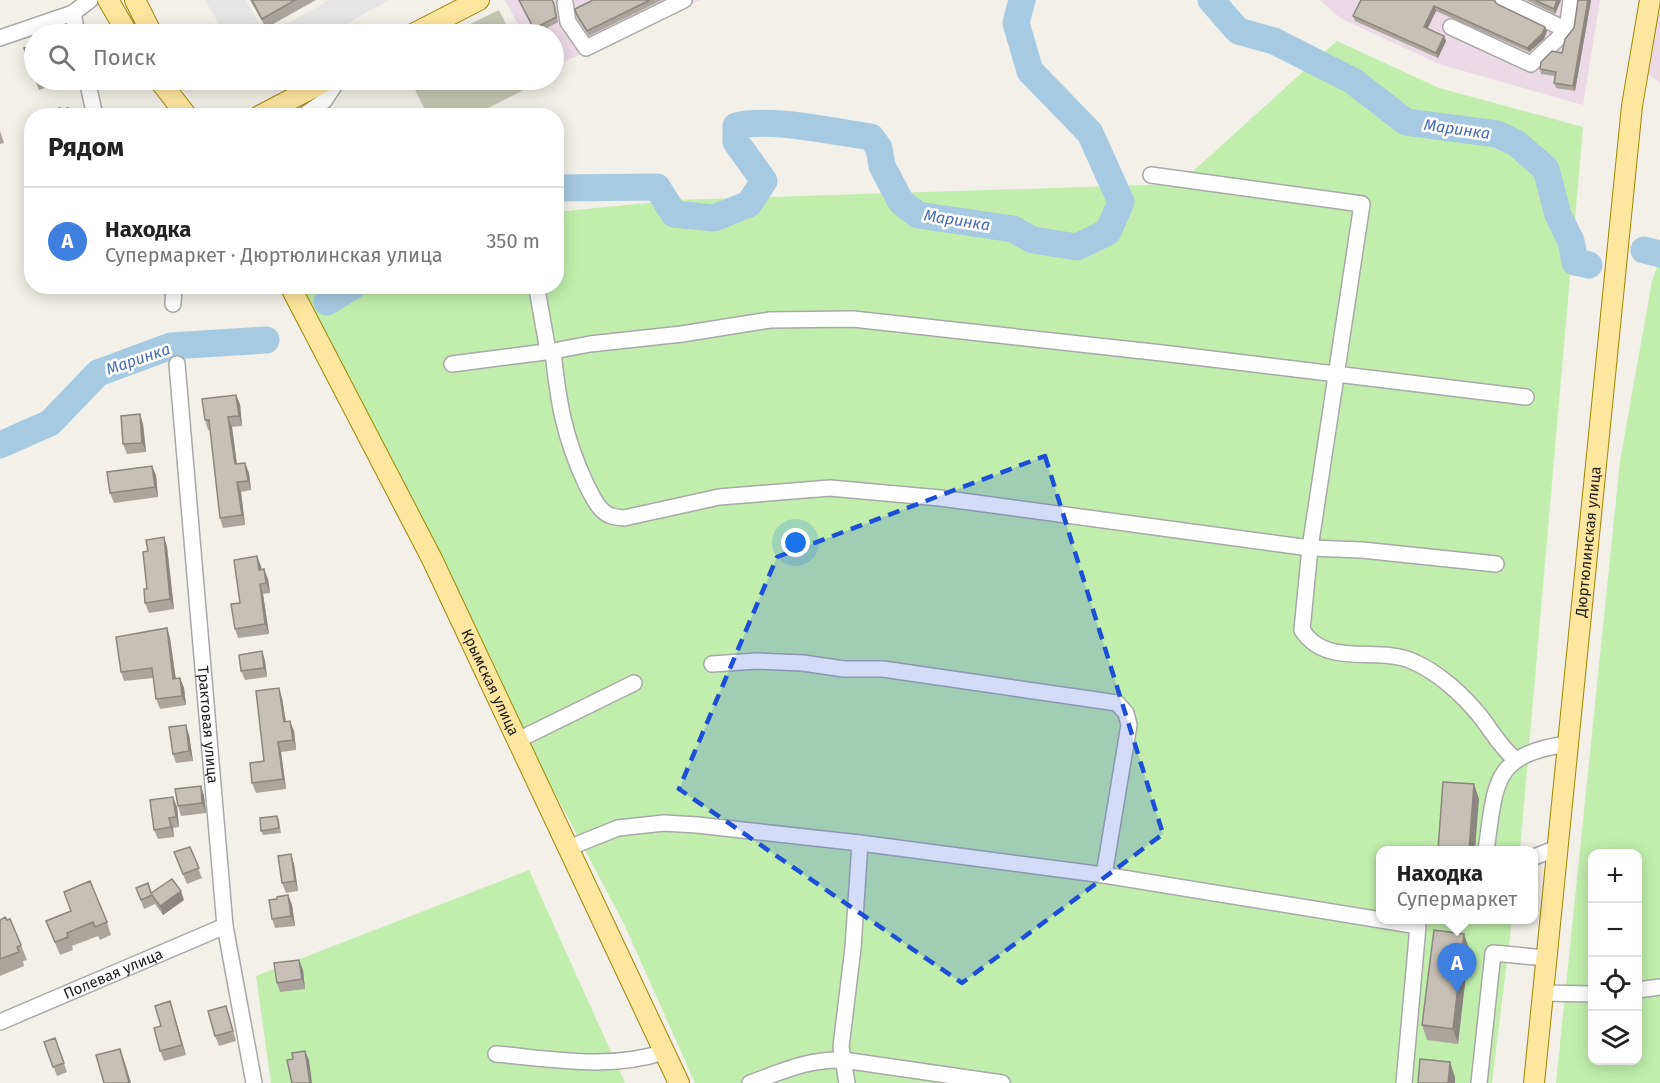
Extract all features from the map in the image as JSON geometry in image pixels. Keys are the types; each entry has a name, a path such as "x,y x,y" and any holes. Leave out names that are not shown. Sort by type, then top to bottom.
{"main road":[{"path":"108,0 122,24"},
{"path":"135,0 147,24"},
{"path":"432,24 479,0"},
{"name":"Дюртюлинская улица","path":"1534,1083 1632,106 1650,0"},
{"path":"167,90 182,108"},
{"path":"178,90 186,108"},
{"path":"274,108 309,90"},
{"name":"Крымская улица","path":"294,294 432,559 679,1083"}],"street":[{"path":"41,24 73,13 90,0"},
{"path":"566,1 568,22 586,48 684,0"},
{"path":"1503,0 1567,30"},
{"path":"1451,27 1531,64 1567,30 1571,0"},
{"path":"73,13 76,24"},
{"path":"0,38 24,30"},
{"path":"89,90 93,108"},
{"path":"314,108 324,101 332,90"},
{"path":"1151,175 1362,204 1310,548 1302,630 1308,640 1337,654 1394,655 1414,662 1442,680 1468,703 1482,718 1504,750 1515,759"},
{"path":"173,304 174,294"},
{"path":"538,294 558,400 570,445 595,502 603,512 612,517 624,518 719,497 830,488 961,501 1310,548 1362,550 1496,564"},
{"path":"452,364 590,344 682,334 770,320 853,319 1162,353 1526,397"},
{"name":"Трактовая улица","path":"177,364 225,926 254,1083"},
{"path":"712,664 757,661 803,663 844,669 883,669 1117,703 1126,713 1129,725 1104,875"},
{"path":"518,740 634,683"},
{"path":"1487,846 1493,802 1504,771 1515,759 1540,749 1567,744"},
{"path":"568,848 618,828 664,823 860,843 1104,875 1376,919"},
{"path":"847,1083 841,1047 853,948 860,843"},
{"path":"1538,855 1557,849"},
{"path":"1404,1083 1418,926 1406,924"},
{"name":"Полевая улица","path":"0,1022 225,926"},
{"path":"1479,1083 1493,953 1546,958"},
{"path":"1642,989 1660,987"},
{"path":"1543,993 1588,994"},
{"path":"496,1054 605,1062 634,1060 664,1052"},
{"path":"750,1083 809,1062 843,1060 1002,1083"}],"highlighted area":[{"path":"1045,456 1163,834 962,983 679,789 777,557"}],"shaded area":[{"path":"205,0 246,0 259,24 219,24"},
{"path":"330,0 389,0 346,24 287,24"},
{"path":"505,0 700,0 564,61 564,24 518,24"},
{"path":"1320,0 1600,0 1583,105 1439,64 1340,18"},
{"path":"1660,1 1660,83 1648,74"},
{"path":"499,10 506,24 470,24"},
{"path":"415,90 524,90 488,108 424,108"}],"green space":[{"path":"1337,41 1439,88 1583,127 1520,846 1376,846 1376,924 1512,924 1492,1083 695,1083 624,924 292,294 564,294 564,211 675,200 1179,184"},
{"path":"1660,258 1660,1083 1556,1083 1620,461 1652,281"},
{"path":"529,870 625,1083 271,1083 256,976"}],"building":[{"path":"252,0 295,0 262,19"},
{"path":"519,0 552,0 556,17 543,24 531,24"},
{"path":"593,0 650,0 587,31 575,9"},
{"path":"1361,0 1494,0 1497,4 1545,27 1542,34 1527,48 1434,6 1424,27 1444,36 1436,53 1353,16"},
{"path":"1535,0 1557,0 1554,9"},
{"path":"1578,0 1588,0 1573,86 1554,83 1556,72 1540,69 1541,62 1552,51 1562,53 1565,39 1574,28"},
{"path":"236,395 239,416 228,417 235,464 245,463 248,481 237,482 242,515 220,518 209,420 205,420 202,399"},
{"path":"140,414 142,443 123,444 121,416"},
{"path":"152,466 155,487 110,493 107,472"},
{"path":"164,537 170,599 145,603 144,589 147,589 143,552 148,551 146,540"},
{"path":"257,556 259,570 264,569 266,583 260,584 265,624 235,629 231,604 240,603 234,560"},
{"path":"167,628 173,679 180,678 182,696 156,699 152,668 121,672 116,637"},
{"path":"262,651 264,668 241,671 239,655"},
{"path":"279,688 284,722 290,721 293,740 278,742 283,779 252,783 250,763 264,761 256,691"},
{"path":"186,725 189,751 173,754 169,727"},
{"path":"1443,782 1474,784 1469,846 1438,846"},
{"path":"201,786 202,803 178,806 175,789"},
{"path":"173,797 176,817 169,818 171,827 154,830 150,800"},
{"path":"277,816 279,828 261,831 260,818"},
{"path":"190,847 199,868 183,874 174,852"},
{"path":"291,854 295,881 282,883 278,856"},
{"path":"172,879 181,891 160,906 152,895 141,900 136,888 148,883 151,893"},
{"path":"90,881 107,922 95,927 93,922 67,933 68,937 55,942 46,921 71,911 64,892"},
{"path":"288,895 291,916 272,919 269,900"},
{"path":"5,917 7,920 10,919 21,945 17,947 19,952 0,959 0,920"},
{"path":"1434,930 1464,934 1453,1029 1422,1025"},
{"path":"299,960 302,979 277,983 274,963"},
{"path":"170,1001 182,1045 160,1051 154,1028 161,1026 155,1006"},
{"path":"226,1006 233,1031 215,1036 208,1011"},
{"path":"55,1038 64,1063 53,1067 44,1042"},
{"path":"120,1049 129,1083 104,1083 96,1055"},
{"path":"305,1051 310,1083 292,1083 287,1060 293,1059 292,1053"},
{"path":"1420,1059 1450,1062 1448,1083 1418,1083"}],"waterway":[{"name":"Маринка","path":"564,188 657,187 674,214 714,218 749,204 764,181 736,142 736,126 766,123 803,126 871,137 879,148 882,166 901,202 918,215 1013,229 1033,240 1077,247 1108,232 1121,202 1090,133 1030,71 1016,23 1022,0"},
{"name":"Маринка","path":"1211,0 1238,31 1274,41 1353,81 1406,122 1497,134 1516,143 1546,169 1558,215 1571,241 1575,262 1589,265"},
{"name":"Маринка","path":"1644,250 1660,254"},
{"name":"Маринка","path":"327,302 340,294"},
{"name":"Маринка","path":"0,445 50,423 98,373 171,346 266,340"}],"place":[{"name":"Находка","path":"1457,993"}]}
